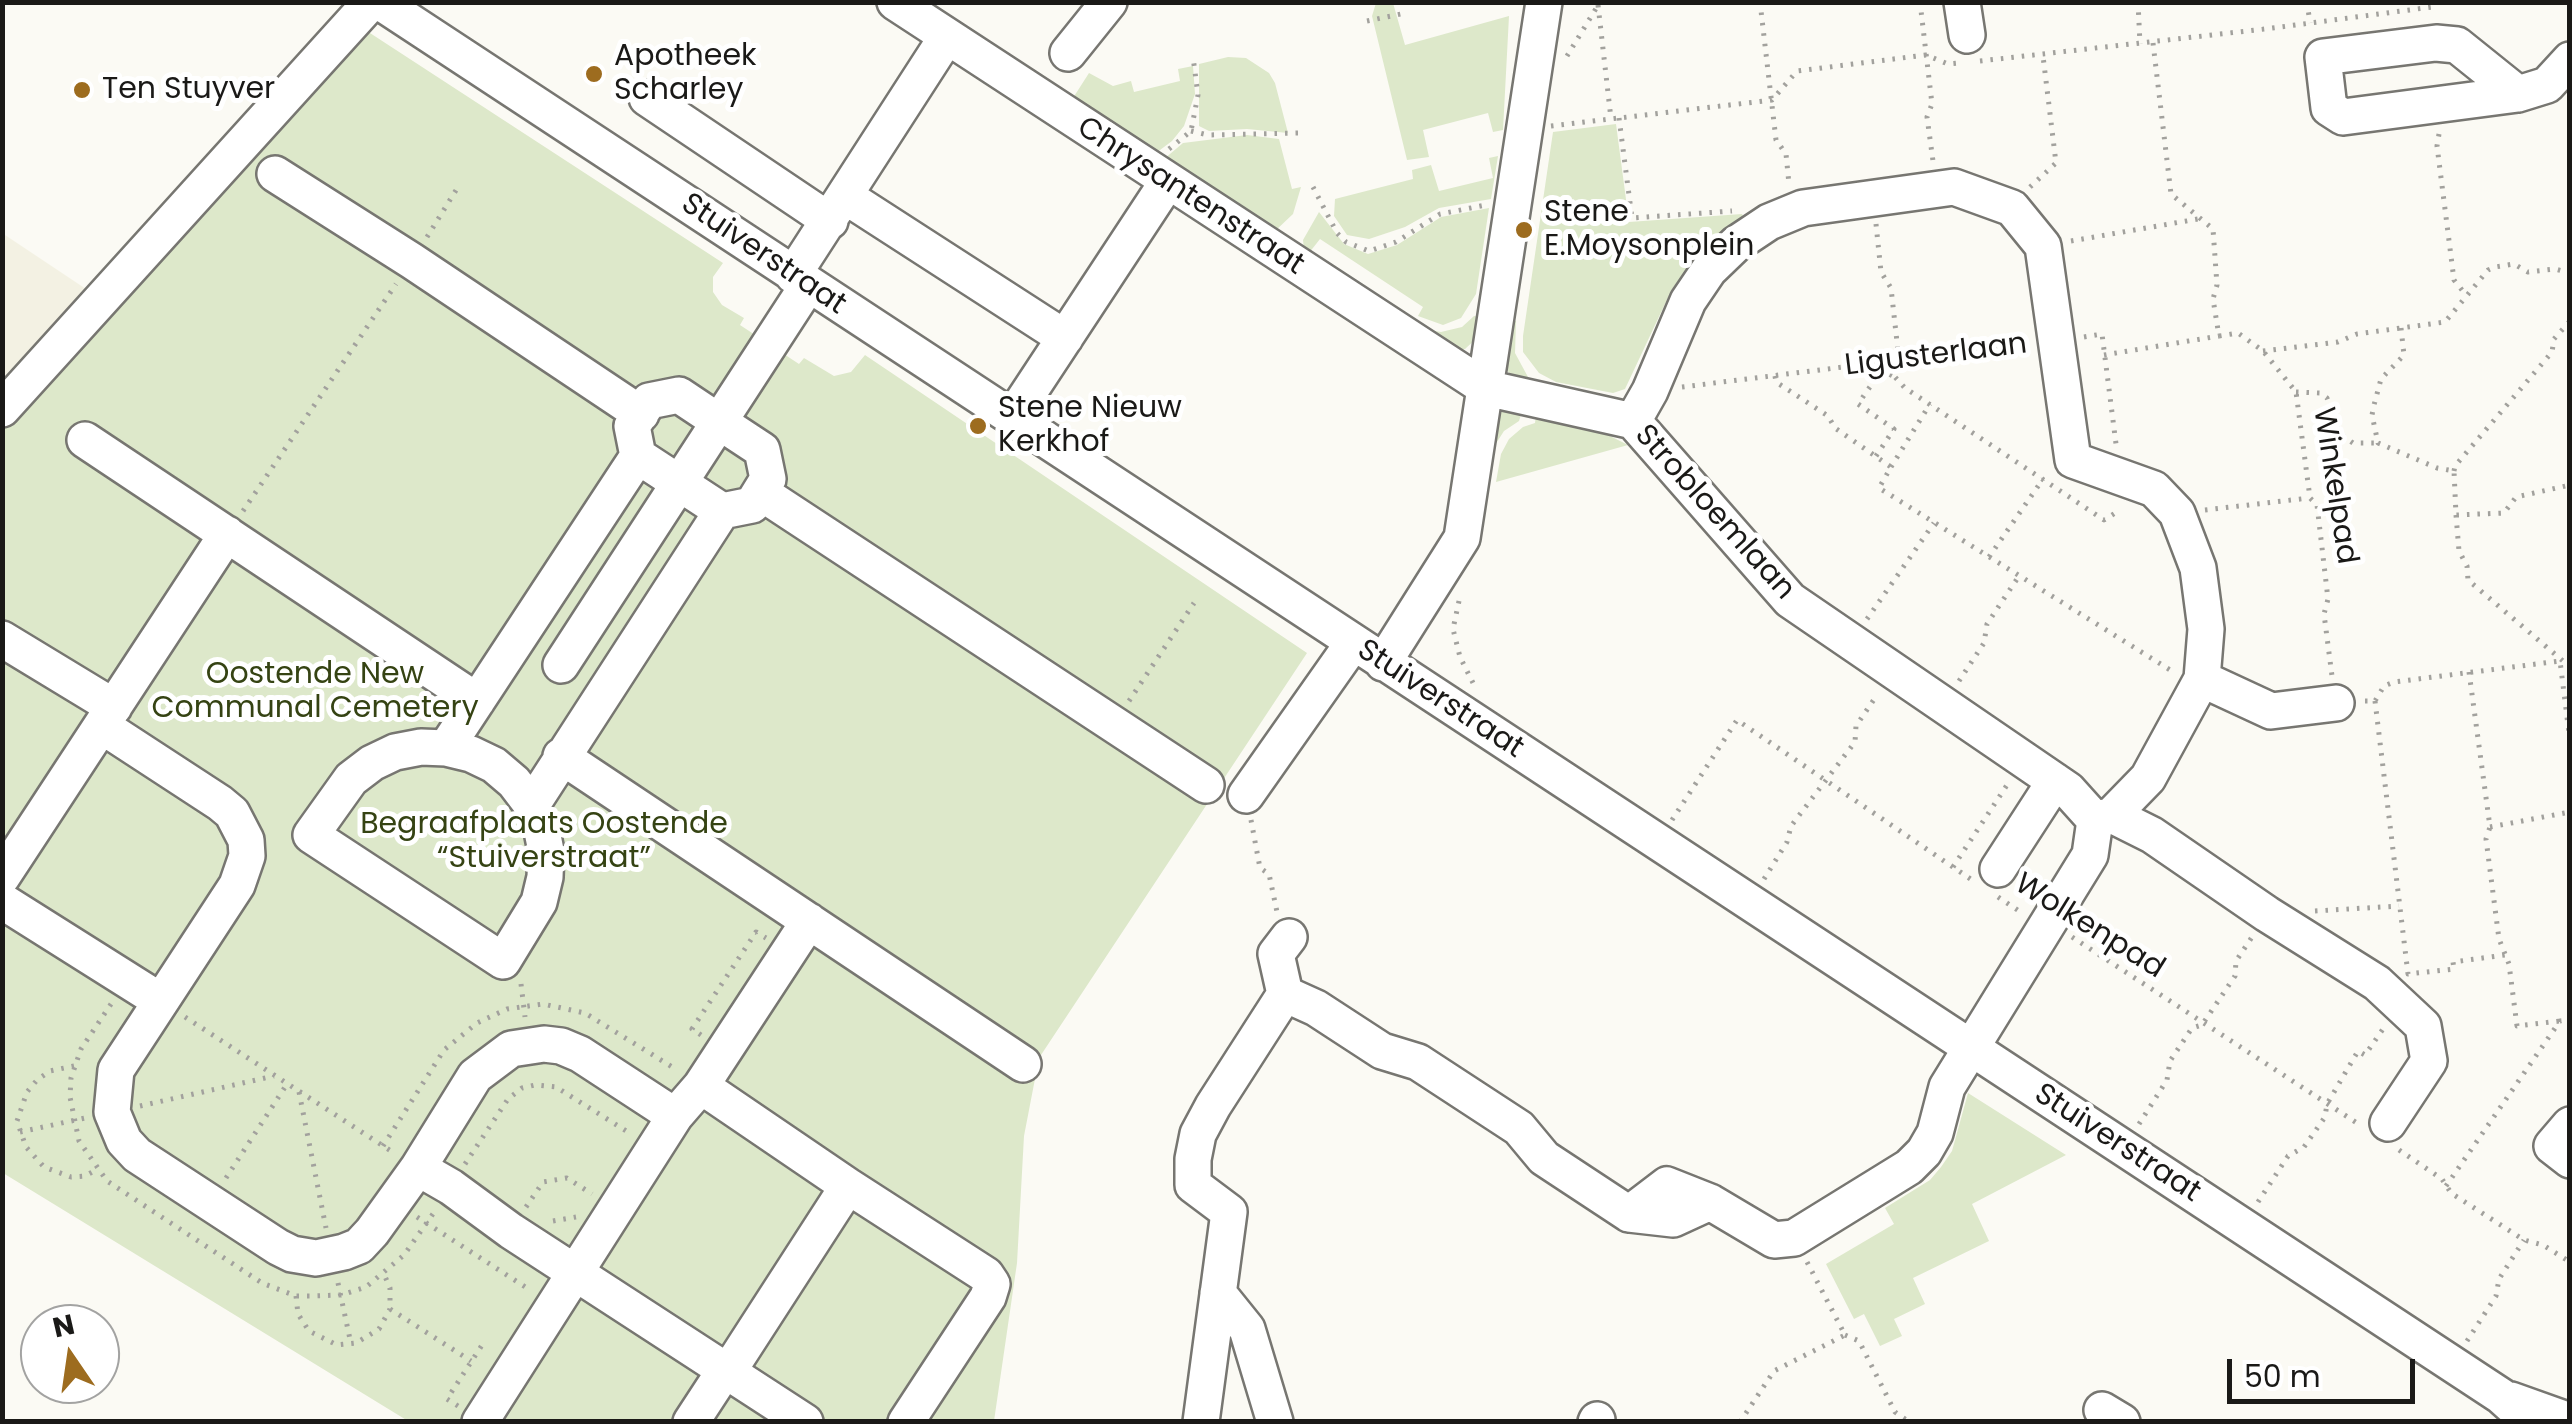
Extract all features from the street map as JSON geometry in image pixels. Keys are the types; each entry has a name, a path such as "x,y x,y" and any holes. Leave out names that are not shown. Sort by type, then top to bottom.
{"street":[{"path":"2,409 370,2"},
{"name":"Stuiverstraat","path":"380,2 2452,1363 2501,1396 2530,1422"},
{"name":"Chrysantenstraat","path":"895,2 1486,388"},
{"path":"1068,53 1109,2"},
{"path":"1383,664 1462,538 1486,388 1537,135 1544,2"},
{"path":"560,665 721,422 838,208 946,38"},
{"path":"2518,94 2457,46 2436,43 2322,57 2328,108 2343,117 2518,94 2547,86 2570,60"},
{"path":"647,98 1065,338"},
{"path":"275,174 412,260 641,414"},
{"path":"1012,418 1065,338 1159,175"},
{"path":"1641,406 1688,301 1709,270 1736,244 1792,212 1872,196 1954,187 2012,208 2043,246 2055,341"},
{"name":"Ligusterlaan","path":"2055,341 2073,460 2151,494"},
{"name":"Strobloemlaan","path":"1486,388 1641,406 1790,600 2062,785"},
{"path":"446,748 638,456 632,426 649,401 679,395 721,422 762,450 768,479 752,505 722,511 638,456"},
{"path":"85,440 476,701"},
{"path":"760,492 1206,785"},
{"path":"1285,994 1316,1008 1382,1051 1418,1062 1519,1128 1544,1158 1629,1214 1672,1219 1710,1202 1774,1240 1794,1238 1909,1167 1924,1152 1935,1132 1947,1088 2090,855 2103,817 2148,778 2200,684 2206,629 2198,568 2151,494"},
{"path":"530,802 535,800 722,511"},
{"path":"2,877 228,534"},
{"path":"2,639 220,803 232,813 246,840 247,856 237,885 116,1070 112,1112 124,1141 137,1155 292,1254 316,1258 359,1246 418,1168 475,1076 511,1049 561,1046 580,1054 676,1116"},
{"path":"1246,795 1354,643"},
{"path":"500,666 521,654 541,656 560,665 577,680 586,697 584,721"},
{"path":"2200,684 2272,710 2336,703"},
{"path":"446,748 494,765 530,802 540,826 546,851 539,902 504,961 311,835 351,779 372,763 395,752 446,748"},
{"path":"561,756 1024,1064"},
{"path":"1998,869 2062,785 2103,817 2152,835 2377,983 2424,1026 2429,1060 2381,1132"},
{"path":"2,901 160,1000"},
{"path":"480,1421 576,1273 606,1204 701,1086 809,921"},
{"path":"1201,1422 1229,1212 1193,1185 1193,1159 1198,1134 1285,994 1276,954 1286,940"},
{"path":"701,1086 986,1275 992,1284 988,1297 906,1422"},
{"path":"2570,1126 2552,1146 2570,1160"},
{"path":"418,1168 805,1422"},
{"path":"691,1422 848,1186"},
{"path":"1218,1294 1247,1329 1275,1422"},
{"name":"Stuiverstraat","path":"2501,1396 2570,1421"}],"path":[{"path":"1760,2 1776,140 1786,154 1792,212"},
{"path":"1920,2 1932,104 1927,117 1936,189"},
{"path":"2138,2 2140,44"},
{"path":"2307,2 2310,23"},
{"path":"1565,61 1598,3"},
{"path":"1598,3 1632,218 1746,210 1760,228"},
{"path":"1537,135 1615,118 1772,100 1797,71 1926,55 1948,64 2044,56 2432,5"},
{"path":"1367,21 1402,14"},
{"path":"2153,43 2171,194 2212,230 2217,285 2213,299 2219,336"},
{"path":"1159,175 1159,156 1191,131 1198,94 1193,56"},
{"path":"2012,208 2056,163 2044,56"},
{"path":"2436,106 2440,139 2437,146 2454,280 2466,295"},
{"path":"1537,135 1554,108"},
{"path":"1191,131 1208,135 1298,132"},
{"path":"228,534 458,187"},
{"path":"1313,187 1337,232 1346,242 1368,251 1396,242 1440,214 1496,204"},
{"path":"1872,196 1882,272 1891,288 1899,360 1896,377"},
{"path":"2043,246 2200,219"},
{"path":"2151,494 2104,355 2238,333 2263,351 2338,342 2357,334 2445,322 2495,266 2514,264 2528,272 2570,272"},
{"path":"2570,321 2554,339 2552,352 2454,471 2459,551 2467,566 2468,580 2570,667"},
{"path":"2378,443 2372,414 2382,380 2404,355 2401,328"},
{"name":"Ligusterlaan","path":"1641,406 1775,376 2055,341"},
{"name":"Winkelpad","path":"2263,351 2296,392 2310,498 2317,505 2328,600 2324,614 2336,703"},
{"path":"1870,364 1896,377 1905,388 2104,520 2151,494 2310,498"},
{"path":"1876,456 1894,429 1858,404 1881,371"},
{"path":"1775,376 1776,382 1828,416 1835,428 1891,467"},
{"path":"2296,392 2327,398 2340,434 2353,442 2378,443 2454,471"},
{"path":"1930,404 1879,488 2200,684"},
{"path":"1989,557 2043,480"},
{"path":"2456,514 2504,513 2516,497 2570,484"},
{"path":"1852,642 1934,523"},
{"path":"1945,703 1984,643 1987,624 2019,576"},
{"path":"1459,599 1454,629 1460,657 1479,694 1493,735"},
{"path":"1114,724 1194,602"},
{"path":"2505,955 2454,962 2454,969 2408,974 2375,701 2384,686 2394,682 2560,660"},
{"path":"2560,660 2570,741"},
{"path":"1749,903 1787,842 1792,826 1854,742 1856,726 1892,670"},
{"path":"2469,672 2490,827 2486,839 2518,1026 2570,1020"},
{"path":"2336,703 2375,701"},
{"name":"Wolkenpad","path":"1657,842 1737,720 1953,867 2048,927 2064,932 2328,1104 2381,1132 2442,1179 2450,1193 2524,1240 2543,1244 2570,1262"},
{"path":"1953,867 2024,760"},
{"path":"1246,795 1260,868 1269,874 1286,940"},
{"path":"2490,827 2570,812"},
{"path":"2314,911 2399,906"},
{"path":"2124,1148 2166,1080 2170,1061 2192,1028 2202,1025 2235,976 2236,961 2267,914"},
{"path":"160,1000 418,1168"},
{"path":"2243,1226 2288,1156 2304,1147 2324,1117 2358,1051 2365,1055 2401,1004"},
{"path":"2446,1186 2560,1022"},
{"path":"74,1066 50,1072 27,1092 17,1121 33,1158 44,1167 71,1176 85,1176 96,1170"},
{"path":"20,1132 274,1076"},
{"path":"189,1236 287,1084"},
{"path":"299,1092 351,1344"},
{"path":"488,1263 543,1182 567,1178 606,1204"},
{"path":"394,1202 556,1307"},
{"path":"544,1216 553,1221 571,1220 606,1204"},
{"path":"1794,1238 1845,1335 1859,1341 1895,1412 1909,1422"},
{"path":"2452,1363 2496,1296 2499,1279 2524,1240"},
{"path":"296,1296 298,1314 310,1332 337,1345 351,1344 369,1338 390,1310 390,1288 384,1274"},
{"path":"390,1310 471,1362"},
{"path":"1740,1422 1774,1371 1845,1335"},
{"path":"480,1421 447,1399 484,1342"}],"shaded area":[{"path":"2,233 98,297 2,400"}],"green space":[{"path":"1376,3 1393,3 1405,45 1509,16 1503,130 1493,132 1488,113 1423,130 1429,157 1407,160 1372,16"},
{"name":"Begraafplaats Oostende “Stuiverstraat”","path":"350,20 723,263 713,277 713,292 722,305 744,318 740,325 799,364 804,358 834,376 851,372 865,355 1307,653 1039,1058 1024,1136 1017,1263 994,1421 408,1421 3,1173 2,400"},
{"path":"1228,57 1246,58 1269,73 1288,133 1209,131 1199,126 1199,64"},
{"path":"1193,66 1195,94 1184,126 1156,153 1073,98 1089,73 1113,86 1131,81 1134,92 1180,81 1178,69"},
{"path":"1616,124 1629,222 1742,214 1744,218 1698,254 1672,289 1625,389 1613,393 1556,382 1539,373 1523,352 1523,336 1553,132"},
{"path":"1247,135 1279,139 1292,189 1301,187 1293,214 1274,232 1164,159 1183,143"},
{"path":"1498,156 1491,199 1439,208 1405,227 1369,239 1347,235 1334,216 1335,199 1413,179 1412,170 1431,165 1439,191 1493,178 1489,158"},
{"path":"1489,208 1476,294 1461,318 1443,325 1418,316 1423,307 1320,239 1309,253 1304,250 1303,240 1319,212 1344,244 1368,254 1397,245 1441,217"},
{"path":"1474,316 1482,317 1479,336 1465,349 1457,350 1424,329 1441,332 1462,327"},
{"path":"1508,320 1516,321 1515,353 1527,381 1511,375 1504,367"},
{"path":"1524,405 1519,421 1491,445 1497,414 1503,408"},
{"path":"1537,407 1628,445 1496,482 1501,454 1509,439 1535,423"},
{"path":"1968,1093 2066,1155 1972,1204 1989,1241 1913,1278 1925,1304 1894,1319 1902,1336 1880,1346 1864,1314 1854,1319 1826,1264 1894,1224 1885,1208 1930,1180 1941,1167 1952,1151"}],"place":[{"name":"Apotheek Scharley","path":"594,74"},
{"name":"Ten Stuyver","path":"82,90"},
{"name":"Stene E.Moysonplein","path":"1524,230"},
{"name":"Stene Nieuw Kerkhof","path":"978,426"}],"park label":[{"name":"Oostende New Communal Cemetery","path":"315,692"}]}
